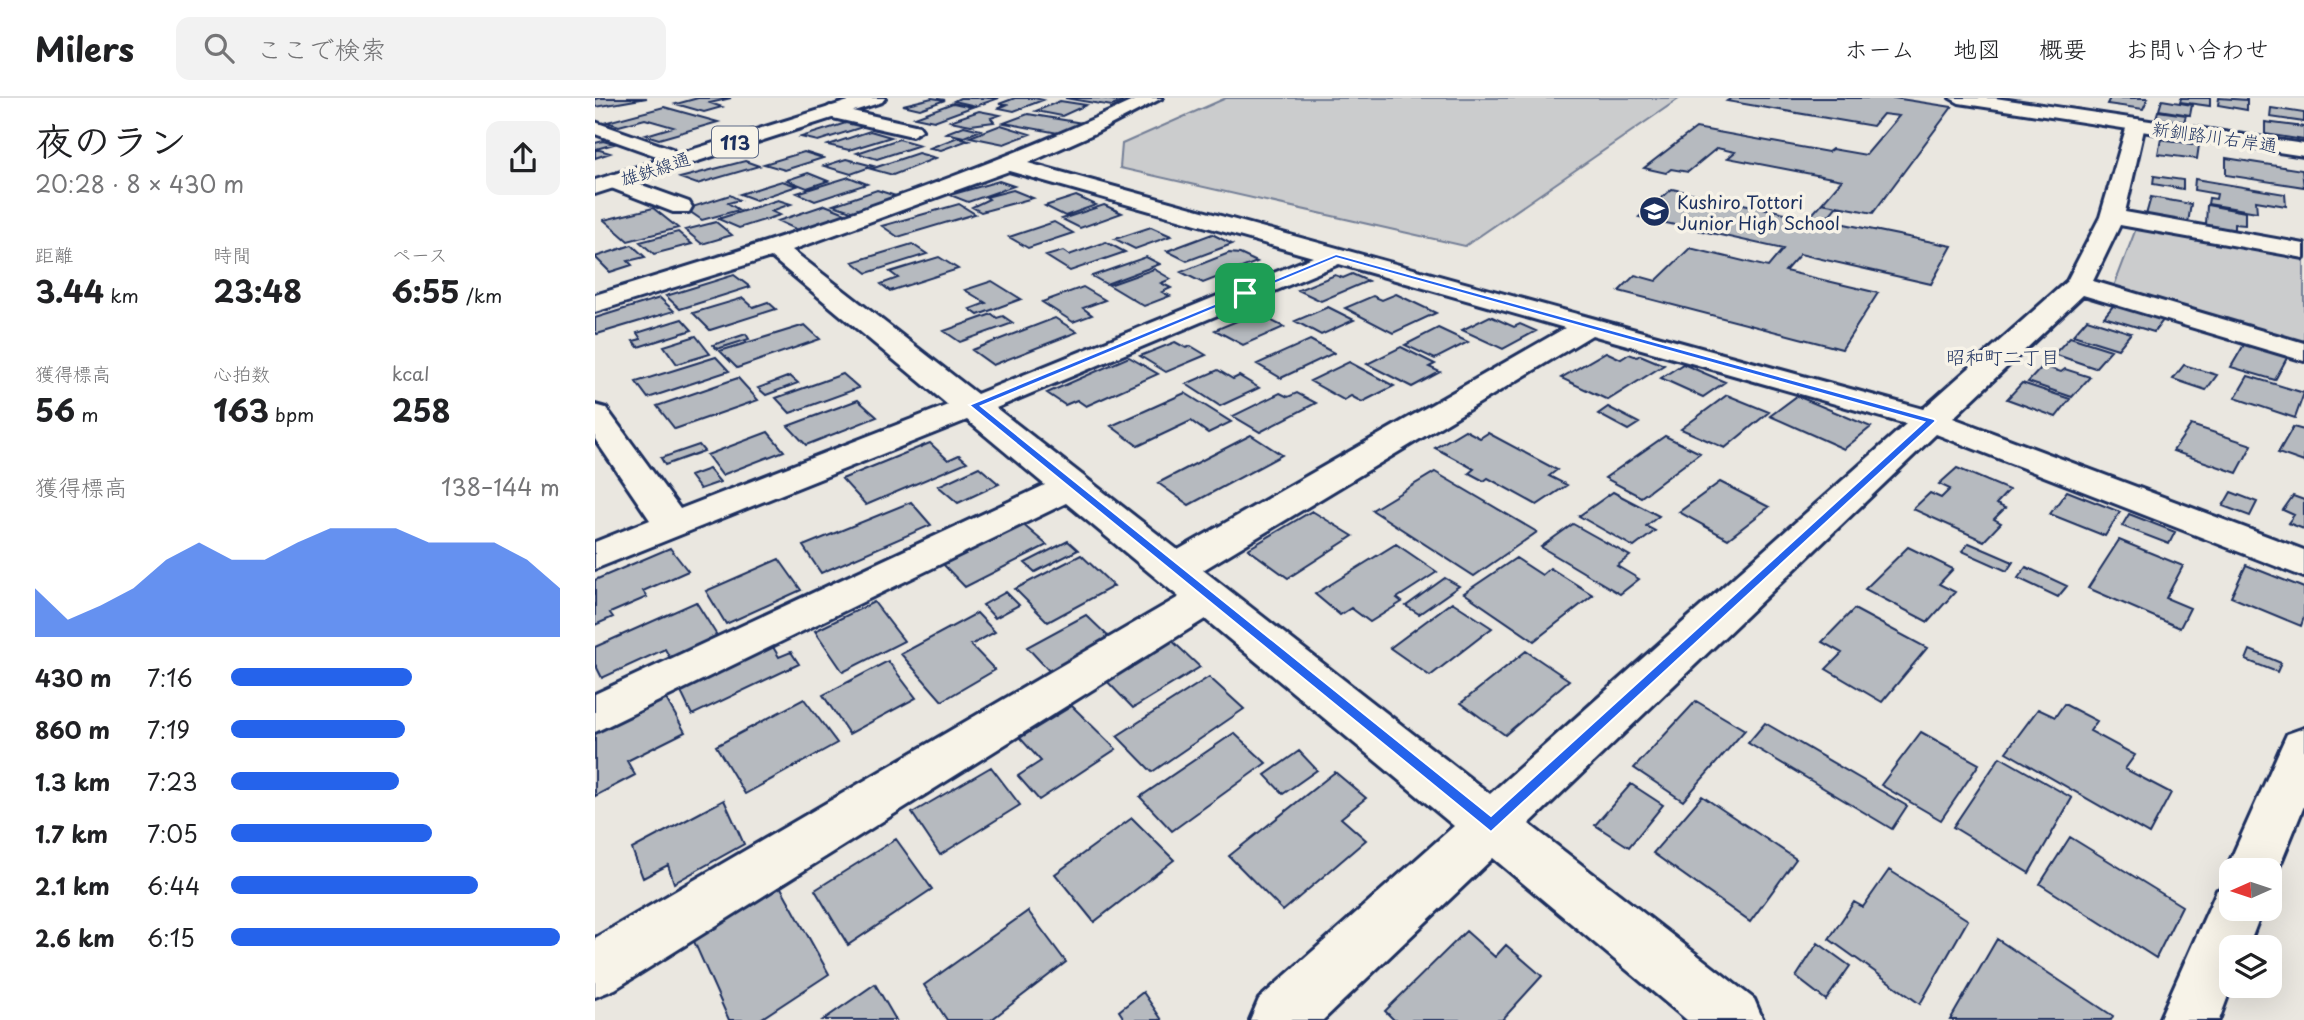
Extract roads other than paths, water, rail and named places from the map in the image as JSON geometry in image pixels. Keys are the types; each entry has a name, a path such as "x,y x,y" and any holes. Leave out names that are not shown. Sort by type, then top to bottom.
{"street":[{"name":"雄鉄線通","path":"601,181 836,105 876,98"},
{"path":"595,304 775,248 901,205 1008,164 1153,98"},
{"name":"新釧路川右岸通","path":"1959,98 2304,150"},
{"path":"836,105 912,130"},
{"name":"113","path":"601,181 665,153 836,105"},
{"path":"1280,1020 2078,285 2112,217 2136,125"},
{"path":"595,128 665,153"},
{"path":"1008,164 1931,421 2304,565"},
{"path":"601,181 681,207"},
{"path":"2112,217 2304,251"},
{"path":"775,248 974,405 1733,1020"},
{"path":"595,556 974,405 1336,256"},
{"path":"2078,285 2304,352"},
{"path":"595,969 1586,327"},
{"path":"595,415 672,525"},
{"path":"595,714 1072,486"},
{"path":"2257,858 2304,747"},
{"path":"2189,1020 2231,921"}],"place":[{"name":"Kushiro Tottori Junior High School","path":"1654,211"}],"district":[{"name":"昭和町二丁目","path":"2003,356"}]}
